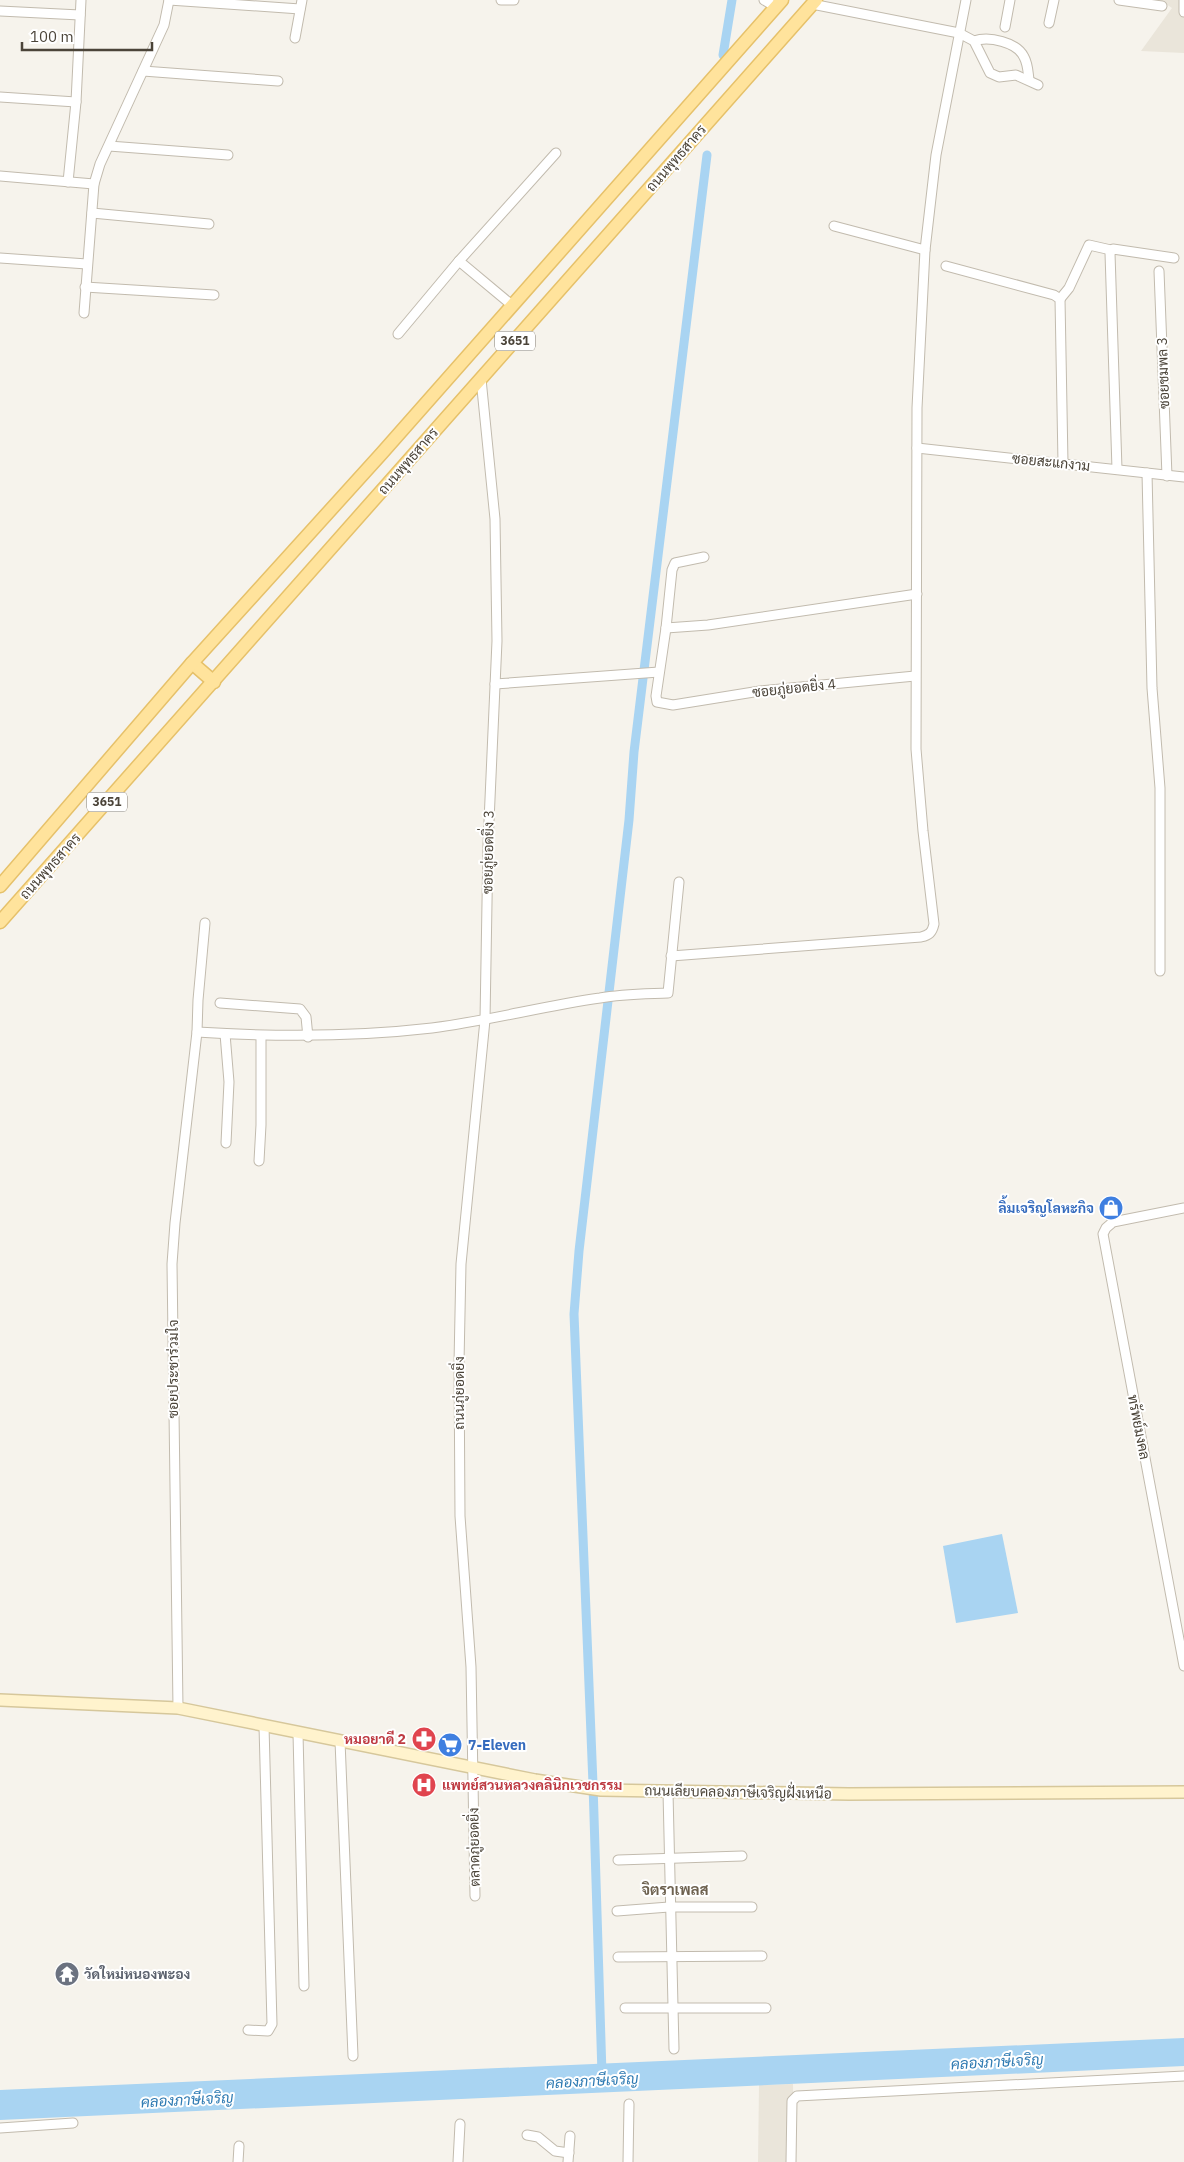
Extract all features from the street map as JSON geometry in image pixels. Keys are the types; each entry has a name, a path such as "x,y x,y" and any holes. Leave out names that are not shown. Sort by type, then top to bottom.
{"main road":[{"name":"ถนนพุทธสาคร","path":"0,922 814,2"},
{"name":"ถนนพุทธสาคร","path":"0,886 192,663 513,306 779,4"},
{"path":"192,663 214,682"},
{"name":"ถนนเลียบคลองภาษีเจริญฝั่งเหนือ","path":"0,1700 178,1708 472,1767 600,1790 849,1794 1184,1792"}],"street":[{"path":"68,182 76,102 81,0"},
{"path":"84,313 94,184 100,164 164,25 169,0 301,5 295,38"},
{"path":"501,0 514,0"},
{"path":"764,0 779,4"},
{"path":"672,956 921,937 928,935 932,931 934,924 916,749 917,408 925,250 936,155 966,0"},
{"path":"1005,27 1010,0"},
{"path":"1049,24 1054,0"},
{"path":"1119,0 1162,6"},
{"path":"1184,0 1184,12"},
{"path":"814,2 959,33 974,41 991,40 1017,48 1025,57 1029,80"},
{"path":"0,10 80,15"},
{"path":"974,41 990,73 998,77 1016,75 1038,85"},
{"path":"143,71 278,81"},
{"path":"0,96 76,102"},
{"path":"109,146 228,155"},
{"path":"398,334 556,153"},
{"path":"0,176 94,184"},
{"path":"92,213 209,224"},
{"path":"834,226 925,250"},
{"path":"1063,463 1060,299 1069,288 1089,245 1111,250 1174,258"},
{"path":"1111,250 1117,470"},
{"path":"0,258 87,264"},
{"path":"460,262 513,306"},
{"path":"946,266 1054,295 1060,299"},
{"name":"ซอยชมพล 3","path":"1159,271 1167,476"},
{"path":"85,286 214,295"},
{"name":"ซอยภู่ยอดยิ่ง 3","path":"481,379 495,519 497,589 488,844 485,1020"},
{"name":"ซอยสะแกงาม","path":"917,448 1184,477"},
{"path":"1147,473 1152,688 1160,788 1160,971"},
{"path":"495,684 659,672 672,570 675,563 704,557"},
{"path":"666,628 708,625 917,594"},
{"name":"ซอยภู่ยอดยิ่ง 4","path":"659,672 657,702 673,705 760,691 915,676"},
{"path":"198,1032 308,1037 432,1028 485,1020 601,997 668,993 679,882"},
{"name":"ซอยประชาร่วมใจ","path":"178,1708 172,1264 174,1223 198,1032 198,1000 205,923"},
{"path":"220,1003 300,1009 306,1017 308,1037"},
{"name":"ถนนภู่ยอดยิ่ง","path":"472,1767 471,1667 460,1516 459,1363 461,1264 485,1020"},
{"path":"226,1034 228,1082 226,1143"},
{"path":"259,1162 261,1036"},
{"name":"ทรัพย์มงคล","path":"1184,1208 1113,1222 1106,1228 1104,1234 1184,1666"},
{"path":"248,2030 268,2031 272,2024 264,1726"},
{"path":"298,1732 304,1986"},
{"path":"340,1741 353,2056"},
{"name":"ตลาดภู่ยอดยิ่ง","path":"472,1767 475,1896"},
{"path":"668,1792 669,1907 674,2049"},
{"path":"618,1860 742,1856"},
{"path":"617,1911 669,1907 752,1906"},
{"path":"618,1956 762,1956"},
{"path":"624,2008 766,2008"},
{"path":"791,2162 792,2101 795,2097 852,2092 1184,2076"},
{"path":"628,2162 629,2104"},
{"path":"0,2128 73,2123"},
{"path":"458,2162 460,2124"},
{"path":"527,2134 538,2137 555,2151 569,2158 570,2136"},
{"path":"238,2162 239,2146"}],"shaded area":[{"path":"1160,0 1184,0 1184,53 1141,51 1172,8"},
{"path":"793,2084 794,2162 758,2162 759,2085"}],"water":[{"path":"1002,1534 1018,1613 956,1623 943,1546"},
{"name":"คลองภาษีเจริญ","path":"1184,2038 1184,2066 0,2120 0,2090"}],"waterway":[{"path":"723,55 732,0"},
{"name":"คลองภาษีเจริญ","path":"602,2074 593,1784 574,1314 579,1251 629,820 634,752 707,155"}],"place":[{"name":"ลิ้มเจริญโลหะกิจ","path":"1111,1208"},
{"name":"หมอยาดี 2","path":"424,1739"},
{"name":"7-Eleven","path":"450,1745"},
{"name":"แพทย์สวนหลวงคลินิกเวชกรรม","path":"424,1785"},
{"name":"วัดใหม่หนองพะอง","path":"67,1974"}],"district":[{"name":"จิตราเพลส","path":"675,1890"}]}
